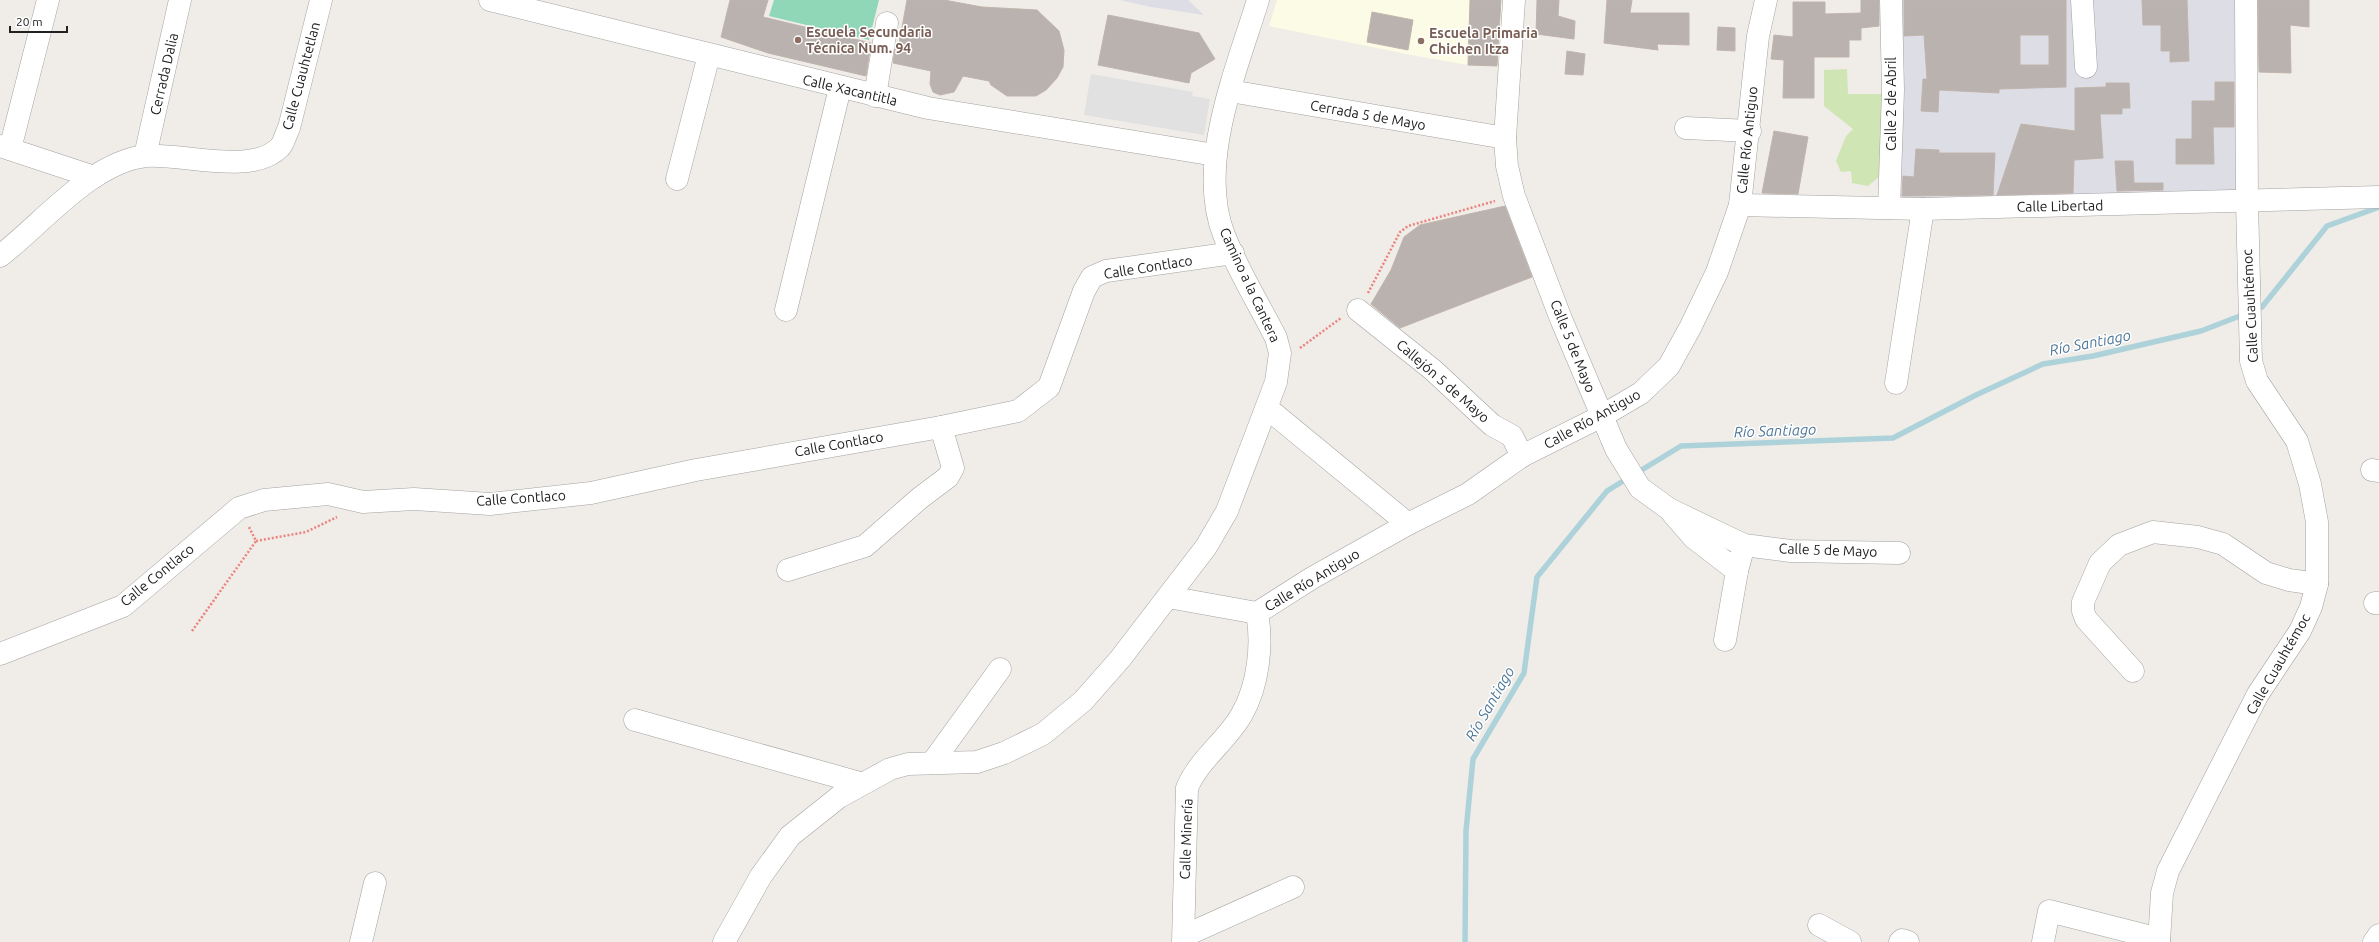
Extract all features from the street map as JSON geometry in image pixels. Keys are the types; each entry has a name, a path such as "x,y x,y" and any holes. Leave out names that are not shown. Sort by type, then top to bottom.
{"street":[{"path":"48,0 5,148 94,177"},
{"name":"Cerrada Dalia","path":"147,147 180,0"},
{"name":"Calle Cuauhtetlan","path":"0,256 94,177 130,160 147,156 240,162 262,158 280,147 289,128 321,0"},
{"name":"Calle Xacantitla","path":"490,0 840,88 928,108 1215,156"},
{"name":"Camino a la Cantera","path":"724,942 761,876 790,836 839,797 860,783 890,768 908,764 977,762 1004,753 1043,734 1083,700 1120,659 1206,547 1227,511 1267,408 1276,382 1280,362 1280,353 1276,338 1224,235 1217,208 1215,156 1222,119 1258,0"},
{"name":"Calle 5 de Mayo","path":"1514,0 1505,138 1507,166 1514,196 1616,449 1640,488 1669,509 1744,545 1791,551 1898,553"},
{"name":"Calle Río Antiguo","path":"1168,596 1257,613 1312,578 1408,524 1468,494 1522,456 1602,416 1641,393 1669,366 1690,328 1717,272 1740,205 1750,131 1758,36 1766,0"},
{"name":"Calle 2 de Abril","path":"1889,208 1893,90 1891,0"},
{"path":"2082,0 2086,67"},
{"name":"Calle Cuauhtémoc","path":"2159,941 2162,893 2168,871 2258,694 2300,631 2311,607 2317,584 2317,522 2310,484 2297,441 2257,381 2251,361 2248,327 2246,202 2246,0"},
{"path":"875,96 887,23"},
{"path":"677,179 709,55"},
{"path":"786,310 840,88"},
{"name":"Cerrada 5 de Mayo","path":"1230,91 1505,138"},
{"path":"1686,128 1750,131"},
{"name":"Calle Libertad","path":"1740,205 1923,209 2379,198"},
{"path":"1896,383 1923,209"},
{"name":"Calle Contlaco","path":"0,654 123,606 239,508 264,500 328,494 363,502 414,499 490,504 591,493 758,458 941,427 1018,411 1049,387 1084,291 1092,277 1106,271 1233,253"},
{"name":"Callejón 5 de Mayo","path":"1358,310 1433,370 1492,425 1512,436 1522,456"},
{"path":"1267,408 1408,524"},
{"path":"788,570 865,546 920,498 948,477 953,468 941,427"},
{"path":"1669,509 1694,538 1737,571"},
{"path":"2132,671 2086,619 2083,611 2083,602 2100,563 2119,545 2153,532 2198,537 2224,544 2266,573 2289,580 2317,584"},
{"path":"1725,640 1737,571 1744,545"},
{"name":"Calle Minería","path":"1183,939 1187,788 1193,775 1242,715 1252,688 1258,657 1260,631 1257,613"},
{"path":"932,763 1000,669"},
{"path":"635,720 860,783"},
{"path":"361,942 375,883"},
{"path":"1183,939 1293,887"},
{"path":"2043,942 2049,911 2159,941"},
{"path":"1819,925 1850,942"},
{"path":"2374,942 2379,935"},
{"path":"1900,942 1902,940 1908,942"}],"path":[{"path":"1280,362 1344,316 1358,310 1400,232 1408,226 1514,196"},
{"path":"192,631 256,541 306,532 348,512 363,502"},
{"path":"239,508 256,541"}],"shaded area":[{"path":"1120,0 1188,0 1204,15 1151,7"},
{"name":"Escuela Primaria Chichen Itza","path":"1277,0 1504,0 1502,66 1468,65 1269,26"},
{"path":"1899,0 2235,0 2241,81 2239,196 1900,202"},
{"path":"1091,74 1193,92 1192,96 1210,99 1204,135 1084,115"}],"green space":[{"path":"774,0 879,0 869,40 769,16"},
{"path":"1847,69 1848,94 1884,94 1881,175 1868,186 1852,183 1851,171 1841,172 1836,161 1846,136 1853,129 1824,106 1824,70"}],"building":[{"path":"730,0 768,0 763,17 871,43 866,76 768,53 721,37"},
{"path":"907,0 944,0 982,7 1037,10 1059,31 1064,50 1063,67 1057,78 1046,90 1036,96 1007,96 991,85 989,81 963,76 954,92 940,95 933,92 930,84 931,71 893,63 895,49 898,49"},
{"path":"1470,0 1501,0 1497,66 1468,65"},
{"path":"1537,0 1559,0 1558,16 1575,21 1574,39 1536,34"},
{"path":"1607,0 1632,0 1630,13 1689,13 1689,45 1657,44 1658,50 1604,43"},
{"path":"1861,0 1879,0 1879,26 1861,28 1861,40 1849,40 1849,57 1814,57 1814,98 1783,98 1784,60 1771,59 1774,35 1793,37 1793,2 1825,2 1825,14 1861,13"},
{"path":"1904,0 2066,0 2066,87 1999,89 1999,93 1939,90 1938,112 1921,111 1923,79 1927,79 1924,35 1904,36","holes":["2020,35 2049,35 2049,65 2020,65"]},
{"path":"2142,0 2187,0 2189,61 2170,62 2170,51 2161,51 2161,25 2143,25"},
{"path":"2258,0 2309,0 2309,27 2290,25 2291,73 2259,72"},
{"path":"1372,12 1413,20 1408,50 1367,42"},
{"path":"1108,15 1199,33 1215,59 1191,73 1189,83 1098,65"},
{"path":"1718,27 1735,28 1735,51 1717,50"},
{"path":"1567,51 1585,54 1583,75 1565,74"},
{"path":"2215,82 2234,82 2234,127 2213,127 2214,164 2176,164 2176,139 2192,139 2192,101 2215,101"},
{"path":"2106,83 2129,83 2130,108 2122,108 2122,114 2100,114 2103,158 2074,160 2073,193 1997,195 2021,124 2075,131 2075,88 2106,87"},
{"path":"1774,131 1808,137 1798,194 1762,193"},
{"path":"1916,149 1939,150 1939,153 1995,153 1993,195 1902,196 1903,176 1914,177"},
{"path":"2115,161 2133,161 2134,183 2163,183 2163,190 2117,191"},
{"path":"1505,206 1532,277 1400,328 1371,304 1391,270 1404,237 1420,225"}],"waterway":[{"name":"Río Santiago","path":"2255,310 2262,307 2327,226 2379,207"},
{"name":"Río Santiago","path":"1635,474 1681,446 1893,438 1976,395 2043,364 2093,356 2201,331 2245,314"},
{"name":"Río Santiago","path":"1465,942 1466,831 1473,759 1524,673 1537,577 1607,491 1628,478"}],"place":[{"name":"Escuela Secundaria Técnica Num. 94","path":"798,40"},
{"name":"Escuela Primaria Chichen Itza","path":"1421,41"}]}
